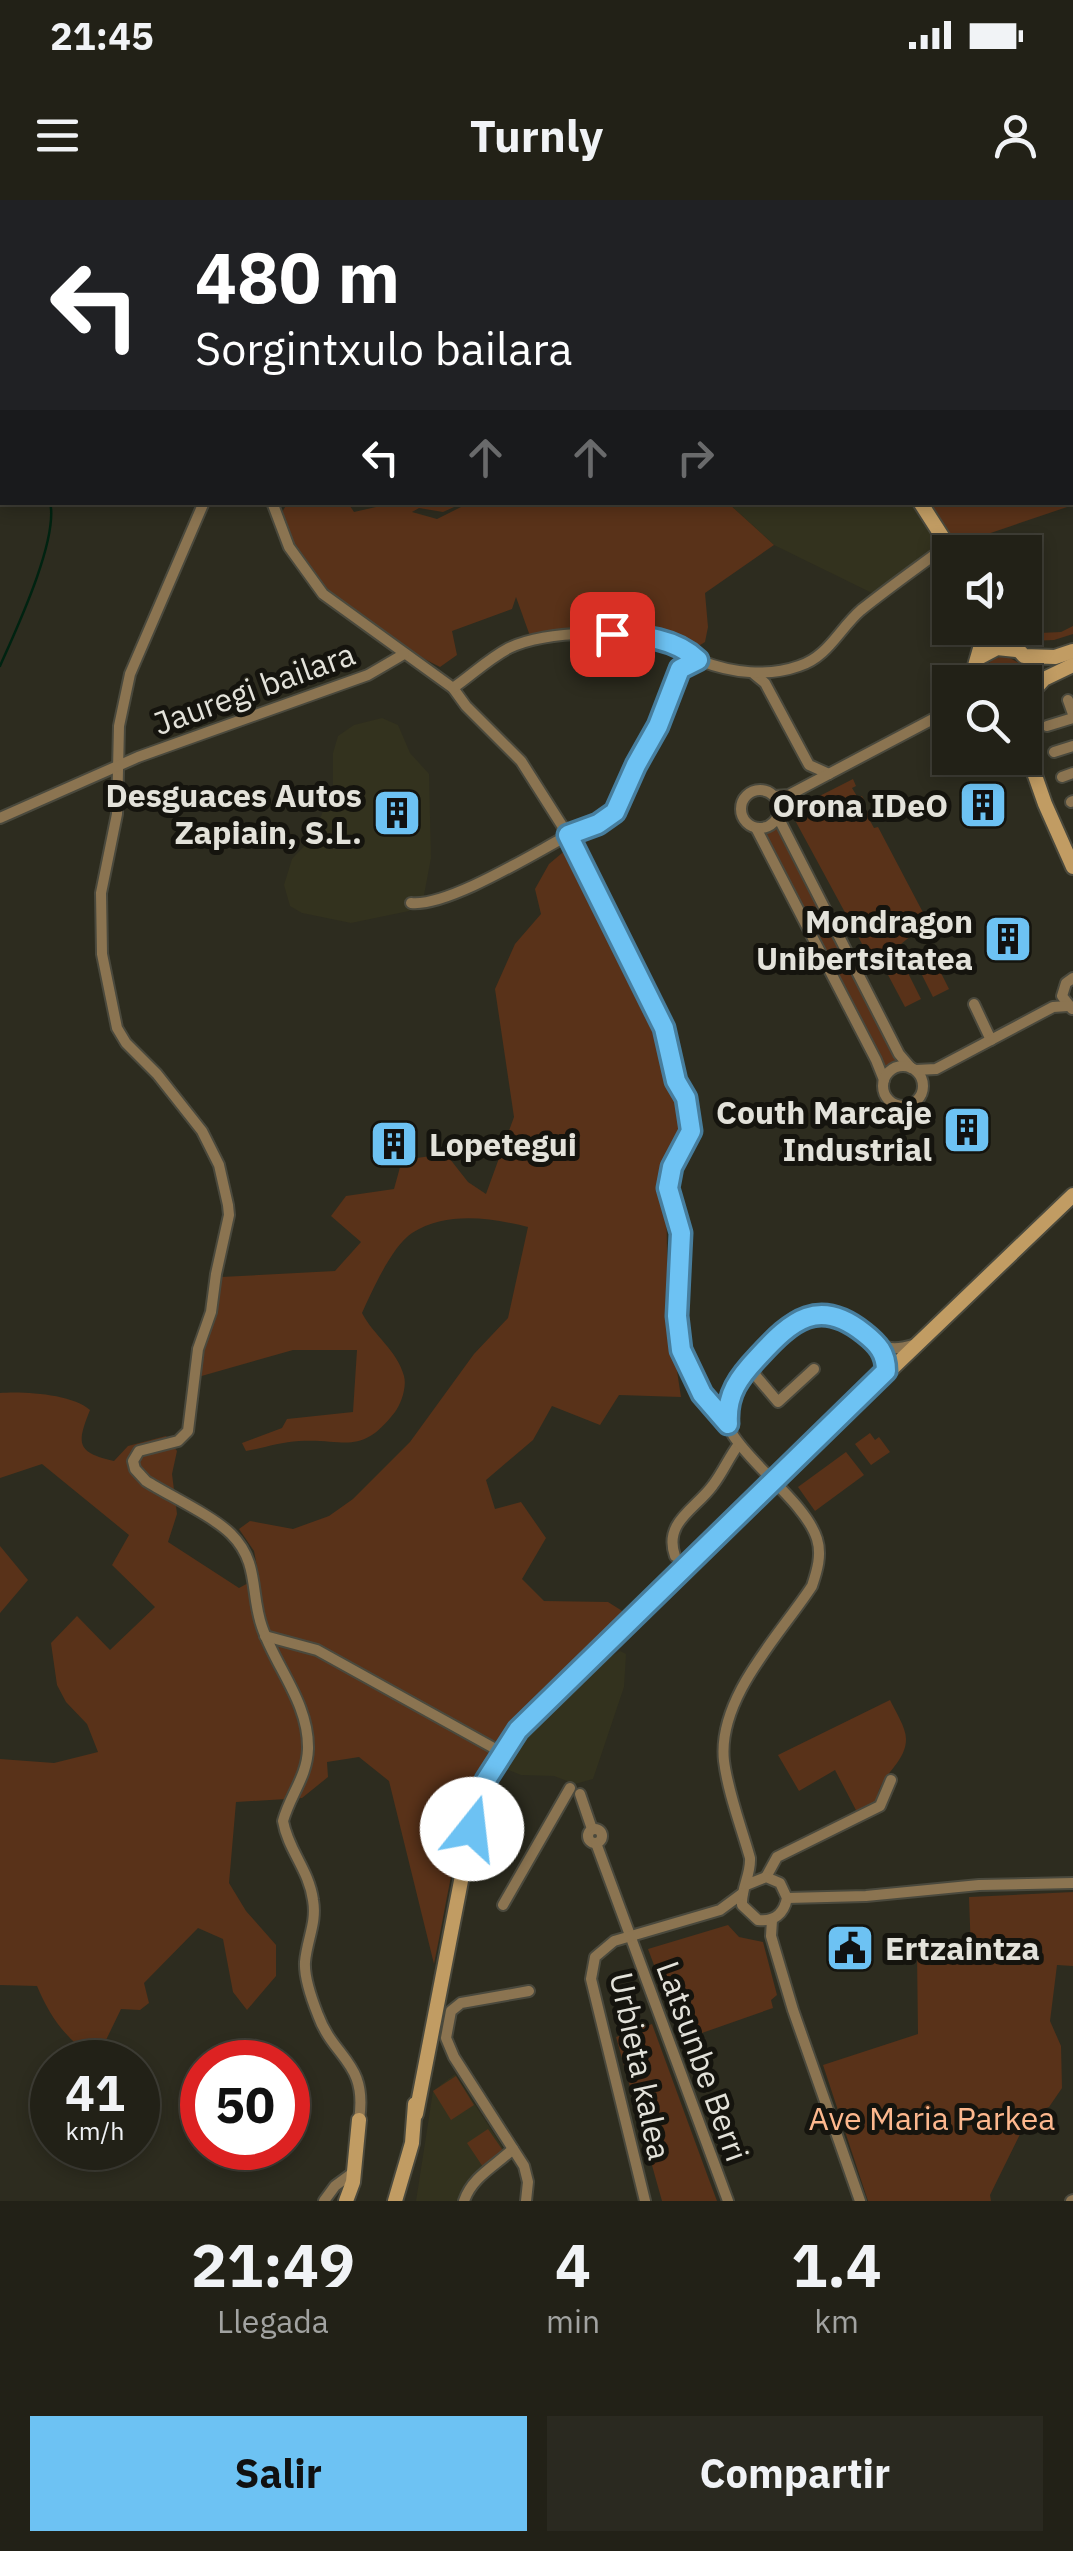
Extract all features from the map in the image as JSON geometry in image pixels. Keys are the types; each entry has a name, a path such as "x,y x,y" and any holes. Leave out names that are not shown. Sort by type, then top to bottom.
{"main road":[{"path":"922,505 941,535"},
{"path":"976,665 981,645"},
{"path":"1013,645 1029,665"},
{"path":"980,657 997,648 1055,657 1073,651"},
{"path":"1042,681 1073,666"},
{"path":"1035,775 1073,867"},
{"path":"1045,804 1073,852"},
{"path":"395,2201 408,2161 478,1798 501,1752 544,1703 1073,1195"},
{"path":"346,2201 354,2172 359,2120"}],"street":[{"name":"Jauregi bailara","path":"203,505 136,655 119,726 117,814 101,893 102,954 117,1028 126,1043 182,1103 212,1148 220,1164 229,1215 211,1312 198,1349 188,1431 178,1441 139,1451 133,1461 146,1480 229,1531 240,1546 252,1571 259,1621 304,1714 308,1747 304,1777 282,1820 310,1879 314,1904 316,1921 305,1963 306,1975 318,2017 360,2084 359,2120"},
{"name":"Jauregi bailara","path":"273,505 289,547 310,579 337,606 453,688 522,761 568,835 664,1028 676,1081 686,1098 691,1131 672,1167 668,1188 681,1233 677,1316 681,1350 702,1394 809,1522 817,1539 818,1566 812,1586 739,1691 724,1740 724,1760 750,1858 751,1871 745,1889"},
{"path":"453,688 486,662 519,644 579,635 644,636 687,650 698,660 769,675 804,665 823,654 858,613 932,557"},
{"name":"Jauregi bailara","path":"0,818 158,749 368,676 404,654"},
{"path":"411,903 436,900 520,863 615,812 658,726 680,669 698,660"},
{"path":"769,675 809,765 829,774"},
{"path":"1047,726 1072,709"},
{"path":"756,828 768,826 787,796 932,720"},
{"path":"1054,752 1073,746"},
{"path":"799,790 809,765"},
{"path":"923,1086 899,1054 777,807 758,790 745,797 742,816 756,828 876,1060 888,1100 899,1106 918,1100 932,1071 1053,1007 1073,978"},
{"path":"1053,1007 1070,1008 1062,992"},
{"path":"974,1004 991,1040"},
{"path":"884,1080 894,1068 932,1071"},
{"path":"728,1424 727,1409 734,1384 784,1329 809,1316 835,1316 880,1347 898,1350 913,1346"},
{"path":"880,1347 886,1371"},
{"path":"753,1362 761,1383 778,1402 814,1369"},
{"path":"734,1384 750,1380 761,1383"},
{"path":"675,1556 675,1524 714,1484 740,1444"},
{"path":"265,1636 318,1650 501,1752"},
{"path":"766,1877 780,1883 786,1898 783,1911 772,1920 758,1920 742,1905 745,1889 766,1877 777,1857 880,1806 891,1780"},
{"name":"Latsunbe Berri","path":"503,1906 575,1791 592,1829 588,1839 596,1843 728,2201"},
{"path":"786,1898 1073,1883"},
{"name":"Urbieta kalea","path":"645,2201 591,1978 592,1964 602,1948 614,1941 720,1910 745,1889"},
{"name":"Urbieta kalea","path":"720,1910 748,1914"},
{"path":"772,1920 772,1936 793,2010 860,2201"},
{"path":"526,2201 527,2175 447,2046 447,2030 454,2007 461,2003 529,1991"},
{"path":"464,2201 480,2176 513,2149"},
{"path":"324,2201 354,2172"}],"shaded area":[{"path":"730,505 916,505 936,535 932,535 932,550 872,593 774,545"},
{"path":"382,718 398,725 410,753 429,774 431,858 424,895 409,911 351,923 302,913 290,906 284,885 292,859 312,838 333,787 333,753 338,736 354,725"},
{"path":"620,1651 626,1654 624,1687 593,1779 575,1784 554,1776 521,1775 501,1767 545,1715 601,1662"},
{"path":"455,2074 511,2160 484,2175 466,2201 416,2201 433,2091"}],"green space":[{"path":"286,505 349,505 354,512 376,505 459,505 443,512 419,508 412,512 437,519 463,506 476,505 730,505 774,545 705,593 708,627 705,642 697,647 637,630 530,636 516,597 512,609 452,631 457,655 440,667 344,606 308,566 281,514"},
{"path":"930,505 1073,505 984,535 949,535"},
{"path":"1073,626 1073,634 1042,640 1042,633 1061,632"},
{"path":"1006,656 1020,665 988,665"},
{"path":"853,779 856,786 852,788 858,798 862,796 864,800 860,803 872,815 868,817 874,828 878,827 928,922 874,966 790,811"},
{"path":"777,827 899,1061 885,1069 762,835"},
{"path":"568,848 654,1021 668,1081 684,1114 687,1130 666,1188 668,1312 681,1397 619,1395 600,1425 552,1406 533,1440 486,1480 495,1509 521,1502 546,1538 522,1579 544,1601 608,1602 627,1614 540,1692 496,1746 461,1836 434,1964 389,1781 359,1757 327,1762 328,1777 302,1798 236,1802 229,1883 246,1911 276,1945 276,1976 247,2010 233,1992 223,1939 198,1928 144,1983 149,2003 140,2010 121,2009 106,2040 72,2040 47,2007 37,1986 0,1985 0,1759 54,1763 98,1752 87,1724 66,1702 57,1685 51,1643 77,1616 110,1650 155,1607 112,1565 129,1535 42,1464 0,1478 0,1393 47,1395 82,1405 90,1410 83,1445 93,1454 114,1461 128,1446 166,1436 177,1451 172,1474 177,1514 168,1542 239,1588 259,1577 254,1551 239,1529 250,1521 293,1529 329,1516 353,1499 410,1442 474,1354 508,1318 528,1227 484,1219 454,1219 412,1233 397,1248 362,1313 396,1358 404,1376 404,1390 397,1409 383,1426 352,1442 299,1441 246,1451 242,1443 282,1428 287,1419 353,1412 357,1350 293,1350 198,1377 199,1358 215,1318 221,1277 335,1271 361,1242 331,1216 346,1196 394,1189 402,1160 446,1154 468,1182 486,1194 514,1117 495,989 515,944 541,914 535,889 549,864"},
{"path":"933,957 949,989 933,997 917,965"},
{"path":"905,967 921,999 905,1007 888,975"},
{"path":"870,1433 875,1440 879,1437 890,1452 871,1465 855,1444"},
{"path":"846,1452 864,1475 815,1511 798,1487"},
{"path":"0,1546 28,1580 0,1613"},
{"path":"890,1700 902,1724 905,1748 880,1787 877,1806 869,1810 865,1806 857,1812 835,1770 799,1791 778,1755"},
{"name":"Ave Maria Parkea","path":"1073,1892 1073,1966 1057,1965 1050,2021 1061,2046 1062,2088 1049,2107 1030,2114 990,2195 991,2201 868,2201 823,2065 918,2034 917,1953 971,1953 969,1897"},
{"path":"728,1925 739,1937 763,1942 777,1995 771,2000 773,2008 682,2040 648,1949"},
{"path":"652,2024 717,2201 662,2201 616,2037"},
{"path":"456,2076 474,2105 451,2120 433,2091"},
{"path":"488,2129 504,2152 483,2167 467,2143"}],"waterway":[{"path":"0,666 42,561 50,505"}],"place":[{"name":"Orona IDeO","path":"983,805"},
{"name":"Desguaces Autos Zapiain, S.L.","path":"397,813"},
{"name":"Mondragon Unibertsitatea","path":"1008,939"},
{"name":"Couth Marcaje Industrial","path":"967,1130"},
{"name":"Lopetegui","path":"394,1144"},
{"name":"Ertzaintza","path":"850,1948"}],"route":[{"path":"472,1829 486,1780 518,1730 886,1371 880,1347 864,1332 835,1316 809,1316 784,1329 734,1384 727,1409 728,1424 702,1394 686,1364 677,1316 681,1233 668,1188 672,1167 691,1131 691,1120 686,1098 676,1081 664,1028 568,835 598,824 615,812 658,726 676,675 698,660 687,650 663,640 612,634"}]}
